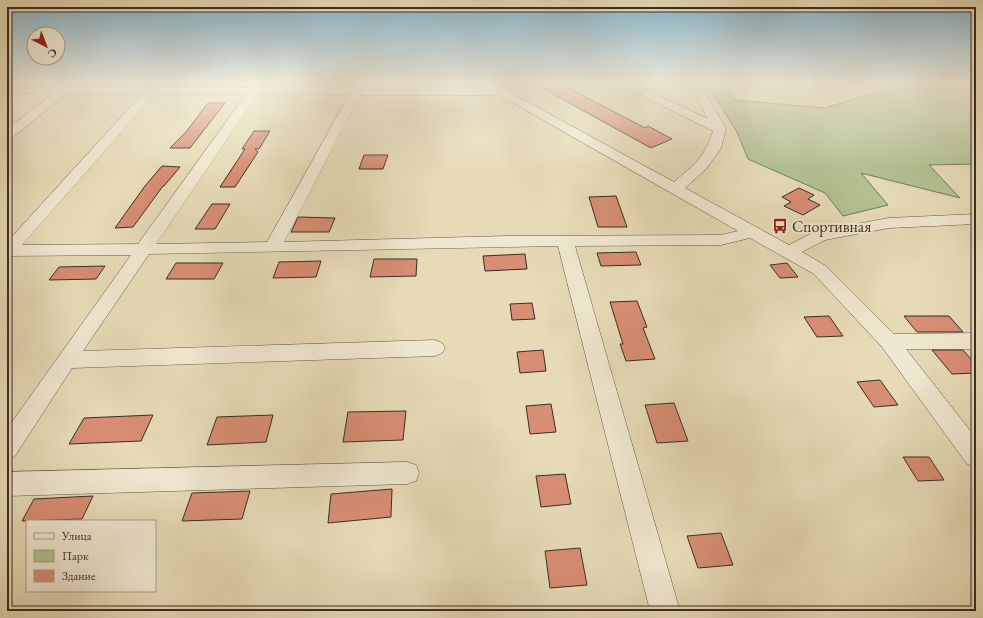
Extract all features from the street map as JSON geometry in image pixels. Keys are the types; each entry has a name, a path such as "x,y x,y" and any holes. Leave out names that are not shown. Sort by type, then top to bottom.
{"street":[{"path":"7,135 36,112"},
{"path":"8,251 132,112"},
{"path":"7,449 66,360 240,112"},
{"path":"273,247 345,112"},
{"path":"538,112 820,270 888,342 976,456"},
{"path":"683,112 720,129"},
{"path":"676,188 701,166 714,148 720,129 710,112"},
{"path":"789,252 820,236 890,223 976,219"},
{"path":"8,251 273,247 507,241 721,240 753,232"},
{"path":"565,241 665,611"},
{"path":"888,342 976,341"},
{"path":"66,360 435,348"},
{"path":"7,484 407,473"}],"green space":[{"path":"724,112 976,112 976,164 929,165 960,198 861,173 888,205 843,216 825,193 748,159 737,132"}],"building":[{"path":"201,112 218,112 190,148 170,148 186,132"},
{"path":"585,112 614,112 645,128 648,126 672,139 651,148"},
{"path":"254,131 270,131 259,149 255,149 258,152 235,187 220,187 245,149 242,149"},
{"path":"364,155 388,155 383,169 359,169"},
{"path":"162,166 180,167 163,186 133,227 115,228 145,186"},
{"path":"799,188 814,195 808,199 820,205 803,215 784,206 791,202 782,197"},
{"path":"616,196 627,227 598,227 589,197"},
{"path":"212,204 230,204 215,229 195,229"},
{"path":"298,217 335,218 329,232 291,232"},
{"path":"636,252 641,265 601,266 597,253"},
{"path":"525,254 527,269 485,271 483,256"},
{"path":"374,259 417,259 416,276 370,277"},
{"path":"321,261 316,277 273,278 279,262"},
{"path":"176,263 223,263 214,279 166,279"},
{"path":"787,263 798,277 780,278 770,265"},
{"path":"105,266 96,279 49,280 59,267"},
{"path":"637,301 647,327 643,328 655,359 626,361 620,344 623,344 610,302"},
{"path":"532,303 535,319 512,320 510,304"},
{"path":"829,316 843,336 817,337 804,317"},
{"path":"904,316 949,316 963,332 917,332"},
{"path":"543,350 546,371 520,373 517,352"},
{"path":"932,350 963,350 976,365 976,373 952,374"},
{"path":"880,380 898,405 874,407 857,382"},
{"path":"674,403 688,441 657,443 645,405"},
{"path":"551,404 556,432 530,434 526,406"},
{"path":"406,411 403,440 343,442 348,412"},
{"path":"153,415 141,441 69,444 84,418"},
{"path":"273,415 266,442 207,445 217,417"},
{"path":"903,457 929,457 944,480 918,481"},
{"path":"565,474 571,504 541,507 536,476"},
{"path":"392,489 391,517 328,523 331,494"},
{"path":"250,491 242,519 182,521 192,493"},
{"path":"93,496 82,519 22,521 34,499"},
{"path":"721,533 733,565 698,568 687,536"},
{"path":"580,548 587,585 550,588 545,551"}],"place":[{"name":"Спортивная","path":"780,226"}]}
